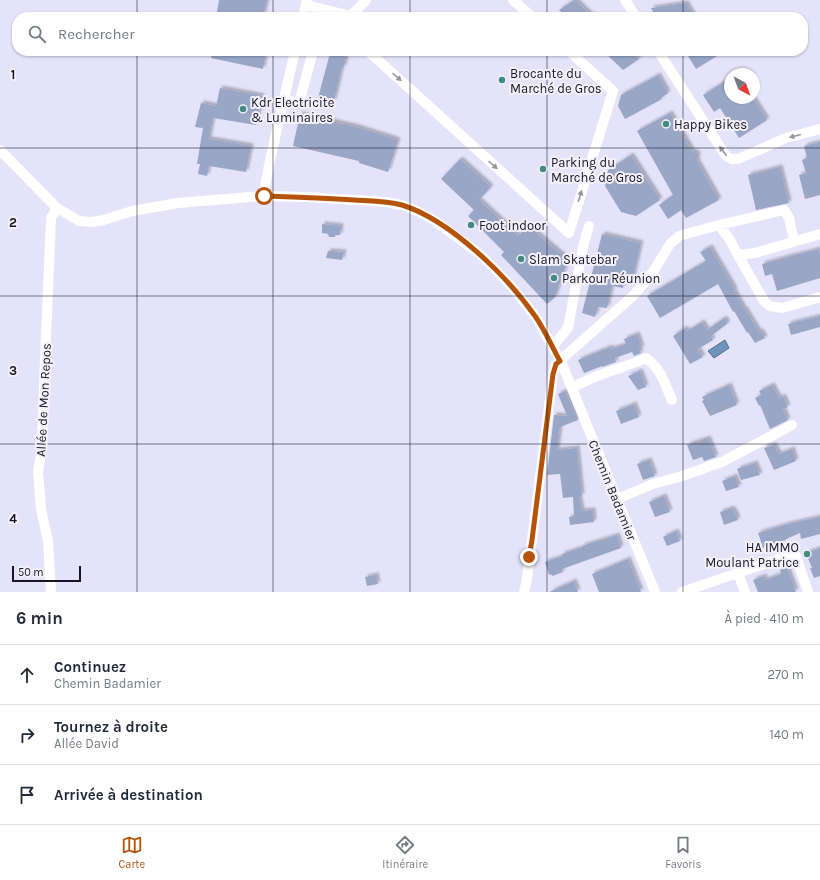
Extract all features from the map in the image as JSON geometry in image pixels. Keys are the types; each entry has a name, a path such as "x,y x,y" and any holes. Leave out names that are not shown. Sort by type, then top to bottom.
{"street":[{"path":"355,12 366,0"},
{"path":"513,0 526,12"},
{"path":"626,0 633,12"},
{"path":"307,3 337,12"},
{"path":"264,196 270,160 294,56"},
{"path":"284,100 299,103 312,56"},
{"path":"373,56 569,234 581,178 613,91 574,56"},
{"path":"661,56 726,156 732,159 738,159 786,138 820,129"},
{"name":"Chemin Badamier","path":"0,150 57,208 79,221 91,222 104,220 132,211 178,203 264,196 306,197 386,202 402,205 419,212 450,231 481,255 511,286 536,317 560,361 572,388 655,592"},
{"name":"Allée de Mon Repos","path":"51,592 48,541 41,509 38,472 42,447 51,218 57,208"},
{"path":"524,592 527,582 553,374 556,364 634,294 653,272 670,244 679,236 784,210 788,218 794,240"},
{"path":"719,225 730,240 764,301 770,306 782,308 820,297"},
{"path":"552,347 568,328 583,247 589,226"},
{"path":"738,255 755,253 794,240 820,234"},
{"path":"572,388 595,377 646,358 654,364 660,372 672,400"},
{"path":"616,499 653,484 679,477 722,462 792,425"},
{"path":"682,592 793,554 796,556 808,592"},
{"path":"738,573 744,592"}],"water":[{"path":"725,340 729,348 714,358 708,351"}],"building":[{"path":"219,0 267,0 264,12 217,12"},
{"path":"575,0 588,12 561,12 559,10"},
{"path":"686,3 691,12 653,12 651,8"},
{"path":"211,56 265,56 263,69 211,58"},
{"path":"329,56 346,57 344,67 342,67 334,101 318,98"},
{"path":"608,56 636,56 639,59 623,70"},
{"path":"688,56 717,56 696,69"},
{"path":"658,75 668,93 661,98 662,99 625,119 618,106 621,95"},
{"path":"724,82 724,104 757,104 767,120 739,138 720,108 714,112 703,95"},
{"path":"220,88 262,96 256,125 213,118 209,139 251,146 246,172 209,166 207,176 198,174 200,164 197,164 203,128 195,127 201,103 216,106"},
{"path":"670,113 692,151 698,154 697,161 719,200 686,218 681,210 668,219 659,205 673,195 637,131"},
{"path":"300,114 357,127 398,140 388,172 359,163 359,161 293,146"},
{"path":"820,142 820,195 805,199 799,175 806,173 802,160 807,158 804,146"},
{"path":"631,155 660,200 636,216 621,212 605,186 608,170"},
{"path":"460,159 491,187 479,200 518,236 528,226 568,260 555,297 547,304 501,255 504,252 468,216 474,210 441,179"},
{"path":"780,167 789,203 756,210 748,175"},
{"path":"322,224 341,226 340,235 329,237 328,234 322,233"},
{"path":"602,234 641,243 632,283 624,282 623,288 612,286 607,308 598,307 595,317 582,313"},
{"path":"710,247 735,290 734,291 744,309 759,332 761,331 765,338 755,343 748,332 747,333 734,311 733,312 718,284 660,318 647,296 706,261 700,252"},
{"path":"819,249 820,278 777,291 772,274 765,276 762,264"},
{"path":"328,251 344,252 342,260 326,258"},
{"path":"820,316 820,327 791,335 788,324"},
{"path":"724,318 728,323 711,336 713,340 698,349 703,357 690,364 673,336 685,328 687,331 702,322 707,330"},
{"path":"637,334 642,348 639,349 641,353 634,356 632,352 615,358 616,362 584,373 578,360 610,347 611,349 626,344 624,339"},
{"path":"640,371 646,387 638,390 628,376"},
{"path":"729,385 737,405 710,416 702,401 704,400 702,397"},
{"path":"772,385 779,398 783,396 788,407 783,409 788,420 770,429 760,405 759,406 755,398 761,395 759,391"},
{"path":"565,391 578,420 560,427 557,450 577,448 582,496 579,496 582,511 593,510 594,522 570,525 569,517 574,516 573,497 563,498 560,474 547,475 554,415 567,416 558,394"},
{"path":"634,404 639,417 621,424 616,411"},
{"path":"708,438 716,457 704,461 702,457 693,460 687,445"},
{"path":"774,445 779,454 792,449 796,461 774,470 764,448"},
{"path":"649,460 655,476 643,480 637,464"},
{"path":"755,463 760,475 741,480 737,469"},
{"path":"735,476 739,487 726,491 722,481"},
{"path":"664,496 670,512 655,517 649,502"},
{"path":"732,508 738,520 724,525 720,512"},
{"path":"820,517 820,534 801,539 800,533 779,542 780,543 763,548 758,533 788,524"},
{"path":"676,531 680,541 667,546 663,537"},
{"path":"617,535 621,548 562,569 563,572 552,576 551,574 549,575 545,562 563,556 562,554 583,547 582,546"},
{"path":"820,548 820,576 814,578 806,553"},
{"path":"628,559 641,592 599,592 592,574"},
{"path":"787,567 796,592 758,592 753,580 764,576 765,580 781,574 780,570"},
{"path":"376,575 378,584 367,586 365,577"},
{"path":"574,581 578,592 549,592"}],"place":[{"name":"Brocante du Marché de Gros","path":"502,80"},
{"name":"Kdr Electricite & Luminaires","path":"243,109"},
{"name":"Happy Bikes","path":"666,124"},
{"name":"Parking du Marché de Gros","path":"543,169"},
{"name":"Foot indoor","path":"471,225"},
{"name":"Slam Skatebar","path":"521,259"},
{"name":"Parkour Réunion","path":"554,278"},
{"name":"HA IMMO Moulant Patrice","path":"807,554"}],"route":[{"path":"264,196 386,202 402,205 419,212 450,231 481,255 511,286 536,317 560,361 556,364 553,374 529,557"}]}
